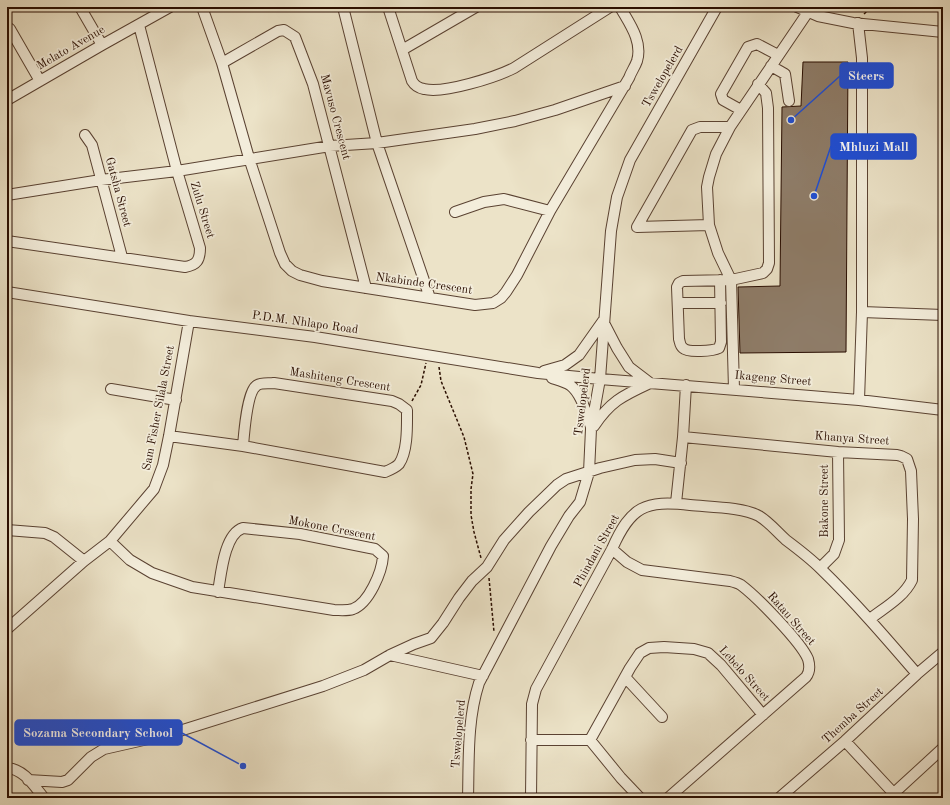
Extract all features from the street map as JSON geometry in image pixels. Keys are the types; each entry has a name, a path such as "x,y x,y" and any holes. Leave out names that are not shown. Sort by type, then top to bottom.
{"street":[{"path":"80,7 102,45"},
{"name":"Melato Avenue","path":"7,100 170,7"},
{"name":"Nkabinde Crescent","path":"202,7 222,63 264,208 285,264 292,271 300,275 322,281 475,304 486,304 497,301 506,292 550,212 625,86 636,62 638,55 638,43 620,7"},
{"path":"343,7 377,143 430,298"},
{"path":"388,7 412,81 419,88 430,90 438,90 474,83 502,74 514,68 610,7"},
{"path":"402,50 476,7"},
{"name":"Tswelopelerd","path":"468,798 471,720 476,694 551,546 569,516 580,502 589,472 591,429 600,379 603,321 611,231 617,197 630,160 717,7"},
{"path":"797,7 832,19 943,32"},
{"path":"734,389 726,280 709,225 707,187 716,154 730,127 740,110 808,12"},
{"path":"858,23 862,58 862,312 859,400"},
{"name":"Zulu Street","path":"7,240 185,267 192,266 197,262 200,255 200,248 177,171 139,25"},
{"path":"7,27 10,29 40,81"},
{"name":"Mavuso Crescent","path":"222,63 278,31 284,30 295,37 313,84 366,288"},
{"path":"740,110 723,100 721,94 748,47 757,44 778,55"},
{"path":"771,66 785,74 789,101"},
{"path":"726,280 721,303 721,342 719,348 714,351 687,351 683,348 679,339 677,287 683,281 726,280 763,273 767,269 769,263 768,108 766,93 758,84"},
{"path":"7,195 101,180 177,171 249,158 330,146 377,143 515,122 625,86"},
{"path":"709,225 637,227 692,130 700,127 730,127"},
{"name":"Gatsha Street","path":"85,135 92,145 122,257"},
{"path":"456,212 484,202 504,198 550,212"},
{"name":"P.D.M. Nhlapo Road","path":"7,292 189,321 299,335 538,373 600,379"},
{"path":"678,304 721,303"},
{"path":"862,312 943,316"},
{"name":"Sam Fisher Silala Street","path":"7,629 84,561 110,541 154,489 163,465 176,400 189,321"},
{"path":"538,373 565,365 579,355 603,321 629,367 650,383 630,392 611,404 591,429"},
{"path":"538,373 570,385 579,397 591,429"},
{"name":"Ikageng Street","path":"600,379 859,400 943,410"},
{"name":"Mashiteng Crescent","path":"243,446 247,411 252,392 255,387 262,384 274,383 392,401 407,410"},
{"path":"676,503 681,463 686,385"},
{"path":"111,389 176,400"},
{"path":"169,436 243,446 385,472 398,465 403,455 407,410"},
{"name":"Khanya Street","path":"683,437 838,452 901,456 907,459 911,471 913,519 912,580 909,586 902,593 870,619"},
{"name":"Bakone Street","path":"820,568 834,554 839,540 838,452"},
{"path":"28,780 62,782 68,780 92,757 104,749 170,734 323,686 364,670 390,655 431,638 472,581 486,568 504,540 529,512 557,485 566,479 600,468 635,460 655,459 681,463"},
{"name":"Phindani Street","path":"531,798 532,704 536,689 612,549 618,535 632,515 638,510 656,504 676,503 739,510 758,516 820,568 870,619 917,674"},
{"name":"Mokone Crescent","path":"110,541 130,560 152,573 192,587 218,592 334,610 352,609 366,599 379,572 383,556 375,549 300,534 243,528 237,530 232,536 228,545 218,592"},
{"path":"7,530 38,531 45,533 54,537 84,561"},
{"name":"Ratau Street","path":"612,549 627,562 642,570 735,582 746,589 778,620 804,654 809,664 809,672 763,715 668,798"},
{"name":"Lebelo Street","path":"590,740 624,677 640,653 645,649 664,647 702,650 708,653 763,715"},
{"name":"Themba Street","path":"779,798 845,741 943,652"},
{"path":"390,655 484,676"},
{"path":"624,677 662,717"},
{"path":"531,740 590,740 640,798"},
{"path":"845,741 896,796 943,748"},
{"path":"9,768 22,773 44,798"}],"path":[{"path":"407,410 421,385 433,356"},
{"path":"433,356 441,381 464,437 473,474 470,489 471,515 481,558 486,568 491,589 494,628 500,646"}],"building":[{"path":"803,62 848,62 846,352 740,353 738,287 780,286 782,107 801,106"}],"place":[{"name":"Steers","path":"791,120"},
{"name":"Mhluzi Mall","path":"814,196"},
{"name":"Sozama Secondary School","path":"243,766"}]}
